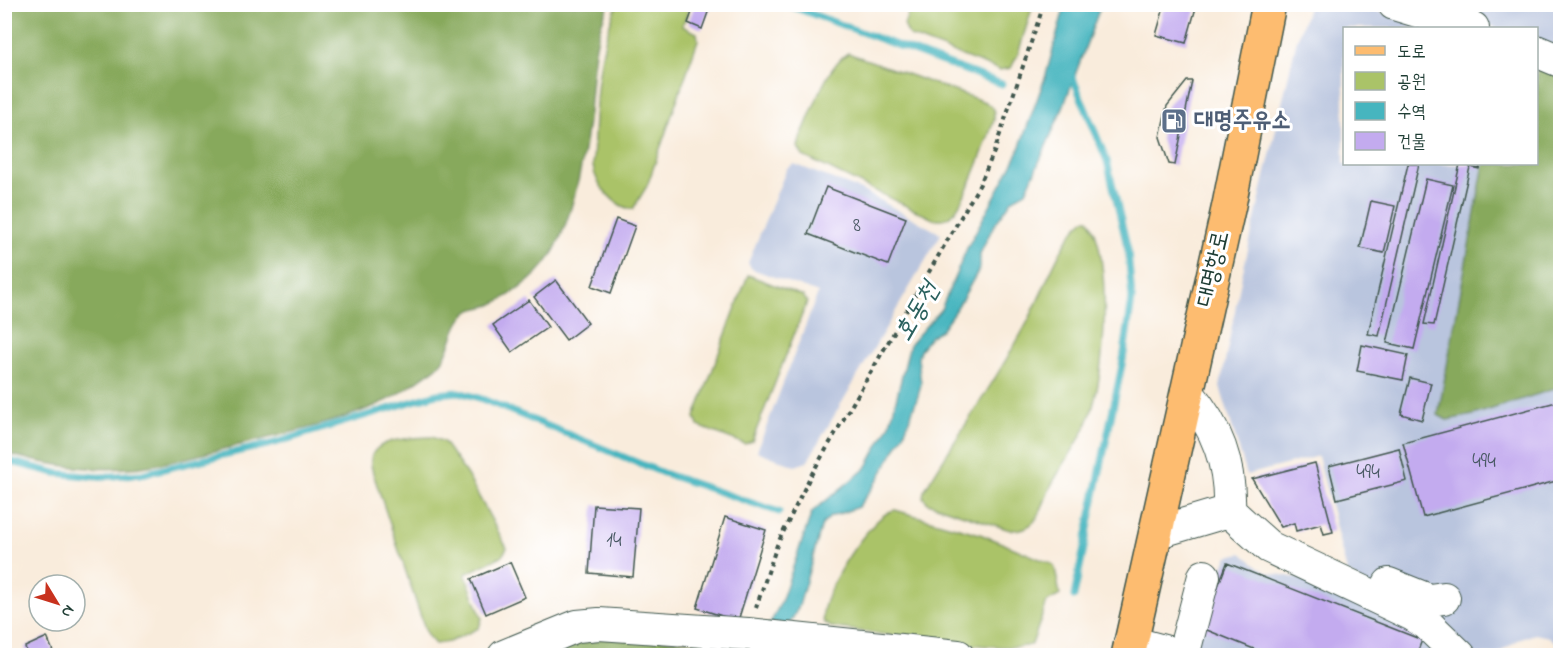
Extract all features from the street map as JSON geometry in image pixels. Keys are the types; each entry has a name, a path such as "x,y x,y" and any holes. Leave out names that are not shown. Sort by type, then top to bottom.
{"main road":[{"name":"대명항로","path":"1129,649 1229,205 1269,4"}],"street":[{"path":"1394,4 1470,27"},
{"path":"1538,52 1560,60"},
{"path":"1187,392 1202,409 1218,438 1230,487 1228,510"},
{"path":"1155,533 1228,510"},
{"path":"1228,510 1269,547 1413,615 1427,624 1460,656"},
{"path":"1298,561 1310,553 1330,557 1409,594 1429,600 1444,598"},
{"path":"1129,649 1183,656 1204,576"},
{"path":"504,656 577,626 599,624 748,634 958,656"}],"path":[{"path":"748,634 766,572 796,503 984,173 1044,4"}],"shaded area":[{"path":"1309,5 1355,5 1433,27 1343,27 1343,165 1484,165 1438,415 1473,415 1560,387 1560,646 1549,637 1535,634 1518,640 1496,655 1468,655 1347,572 1318,456 1247,475 1220,387 1241,280 1296,43"},
{"path":"1430,5 1560,5 1560,54 1538,44 1538,27 1494,27"},
{"path":"794,164 861,190 941,234 807,462 795,466 757,451 818,293 752,269 748,263 787,168"},
{"path":"1241,553 1266,572 1328,584 1361,597 1451,656 1190,656 1196,631 1227,557"}],"green space":[{"path":"911,4 1033,5 1018,54 1011,68 999,70 909,36 904,25"},
{"path":"4,5 609,5 598,34 595,50 580,174 556,247 545,265 512,294 493,304 473,309 462,318 440,364 388,400 348,416 286,434 165,463 142,467 98,469 35,461 5,453"},
{"path":"617,5 691,5 682,26 697,33 698,40 647,186 633,209 619,204 607,194 593,166 600,64"},
{"path":"848,53 985,102 994,109 994,120 975,170 963,198 949,217 933,219 803,156 798,147 815,103 833,68"},
{"path":"1538,61 1560,71 1560,387 1473,415 1447,420 1438,415 1484,165 1538,165"},
{"path":"1084,219 1089,219 1097,237 1102,262 1104,319 1099,377 1088,421 1076,446 1052,484 1038,516 1028,526 1010,530 928,503 923,497 924,491 1015,345 1066,242"},
{"path":"748,275 803,296 807,302 752,441 745,444 698,426 695,417"},
{"path":"432,437 444,442 467,475 507,548 502,556 465,574 482,618 479,628 449,642 435,644 427,635 371,462 374,452 380,446 397,440"},
{"path":"895,510 980,534 1052,564 1055,568 1060,595 1047,602 1032,644 1021,647 970,645 831,627 824,623 823,612 828,596 847,559 873,525"},
{"path":"618,636 754,646 749,656 530,656 574,641"}],"water":[{"path":"1065,5 1101,5 1064,105 1026,192 1013,199 993,227 980,254 980,268 958,306 941,330 931,336 920,350 918,358 921,384 918,396 904,434 876,483 858,507 830,517 822,525 799,606 774,653 754,656 781,602 812,512 866,468 890,424 910,344 941,309 968,246 1016,157 1046,75"}],"building":[{"path":"695,4 711,4 702,29 688,23"},
{"path":"1165,4 1197,4 1186,43 1156,35"},
{"name":"대명주유소","path":"1187,81 1192,81 1175,165 1169,164 1160,137 1167,106"},
{"path":"1408,165 1419,165 1379,336 1368,334"},
{"path":"1460,165 1481,165 1479,169 1470,167 1434,325 1424,324"},
{"path":"1426,179 1453,185 1414,349 1387,343"},
{"path":"826,187 906,218 888,265 808,234"},
{"path":"1371,201 1395,206 1384,253 1360,248"},
{"path":"616,219 635,226 611,293 592,286"},
{"path":"556,280 588,323 566,340 534,297"},
{"path":"529,300 548,327 512,352 493,325"},
{"path":"1362,345 1408,355 1403,380 1357,371"},
{"path":"1410,378 1431,383 1422,420 1401,414"},
{"path":"1560,401 1560,480 1423,517 1403,443"},
{"path":"1399,448 1407,481 1337,499 1329,466"},
{"path":"1315,463 1333,532 1324,534 1321,524 1296,531 1294,523 1281,527 1252,479"},
{"path":"594,505 639,508 633,577 589,573"},
{"path":"725,517 766,530 738,621 697,608"},
{"path":"510,562 525,597 486,614 471,579"},
{"path":"1227,563 1422,640 1416,656 1271,656 1202,628"},
{"path":"47,637 55,656 28,656 25,647"}],"waterway":[{"path":"785,4 1002,84"},
{"path":"1070,71 1107,161 1128,250 1132,299 1123,360 1074,596"},
{"path":"4,460 56,473 98,477 142,474 275,443 437,394 459,392 482,399 663,473 779,512"}],"place":[{"name":"대명주유소","path":"1174,121"}],"water label":[{"name":"호동천","path":"918,312"}]}
